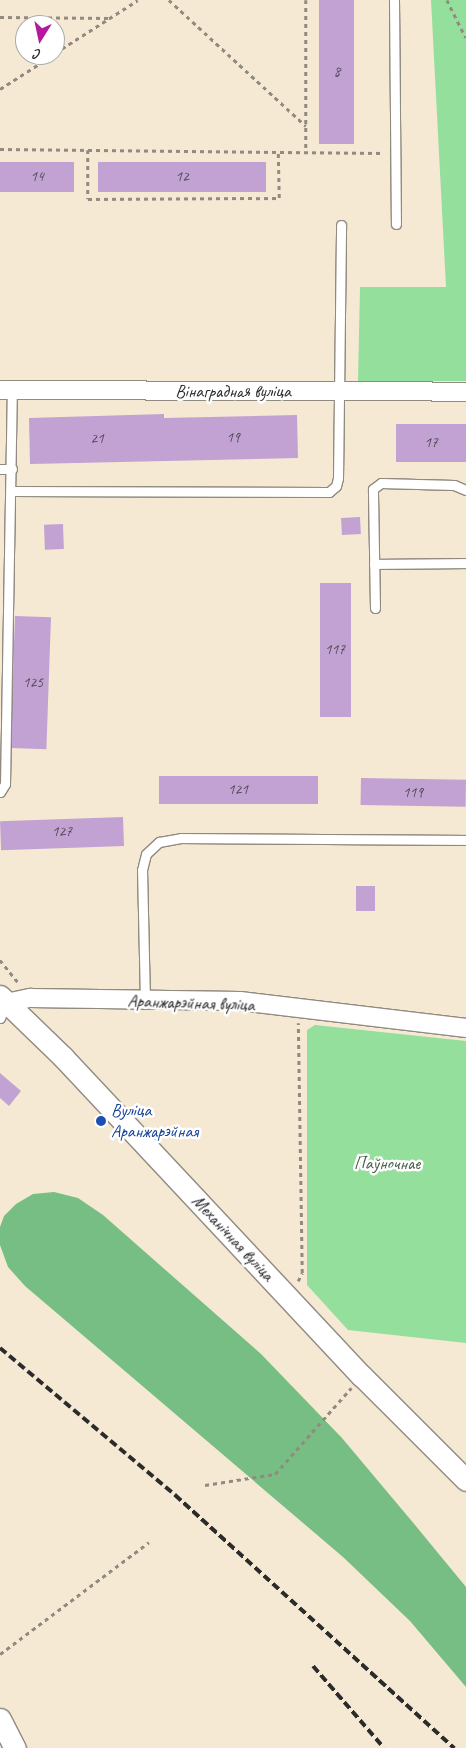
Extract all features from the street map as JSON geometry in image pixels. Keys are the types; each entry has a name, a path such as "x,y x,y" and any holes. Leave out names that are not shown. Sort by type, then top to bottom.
{"street":[{"name":"Вінаградная вуліца","path":"6,390 466,392"},
{"name":"Аранжарэйная вуліца","path":"2,1005 30,998 240,1001 298,1010 466,1028"},
{"name":"Механічная вуліца","path":"2,1005 63,1057 362,1376 466,1480"},
{"path":"0,1719 15,1748"}],"lane":[{"path":"394,0 396,224"},
{"path":"12,491 328,492 336,486 338,478 340,391 341,225"},
{"path":"0,792 5,784 12,491 6,390"},
{"path":"0,469 12,469"},
{"path":"375,608 372,496 377,485 454,485 466,490"},
{"path":"374,564 466,563"},
{"path":"145,1001 142,870 146,854 159,842 181,838 466,840"}],"path":[{"path":"65,47 138,0"},
{"path":"169,0 306,126"},
{"path":"306,0 306,152"},
{"path":"447,0 466,38"},
{"path":"0,18 110,18"},
{"path":"0,89 37,65"},
{"path":"0,149 396,153"},
{"path":"88,150 88,199 279,198 278,152"},
{"path":"0,960 30,998"},
{"path":"289,1298 302,1273 298,1010"},
{"path":"205,1485 274,1474 362,1376"},
{"path":"0,1654 149,1542"}],"green space":[{"path":"431,0 466,0 466,381 358,381 360,287 446,287"},
{"name":"Паўночнае","path":"315,1025 466,1041 466,1343 348,1330 307,1285 307,1030"},
{"path":"54,1192 78,1198 103,1215 261,1354 342,1438 415,1525 466,1587 466,1687 410,1621 343,1557 25,1286 8,1267 0,1245 0,1227 4,1216 16,1204 33,1194"}],"building":[{"path":"319,0 354,0 354,144 319,144"},
{"path":"0,162 74,162 74,192 0,192"},
{"path":"98,162 266,162 266,192 98,192"},
{"path":"164,414 164,418 297,415 298,458 30,464 29,418"},
{"path":"396,424 466,424 466,462 396,462"},
{"path":"360,517 361,534 342,535 341,518"},
{"path":"63,524 64,549 45,550 44,525"},
{"path":"320,583 351,583 351,717 320,717"},
{"path":"15,616 51,617 46,749 10,748"},
{"path":"159,776 318,776 318,804 159,804"},
{"path":"361,778 466,780 466,807 361,805"},
{"path":"123,817 124,846 1,850 0,821"},
{"path":"356,886 375,886 375,911 356,911"},
{"path":"0,1073 21,1091 9,1106 0,1098"}],"railway":[{"path":"0,1348 175,1495 454,1748"},
{"path":"313,1666 384,1748"}],"place":[{"name":"Вуліца Аранжарэйная","path":"101,1121"}]}
